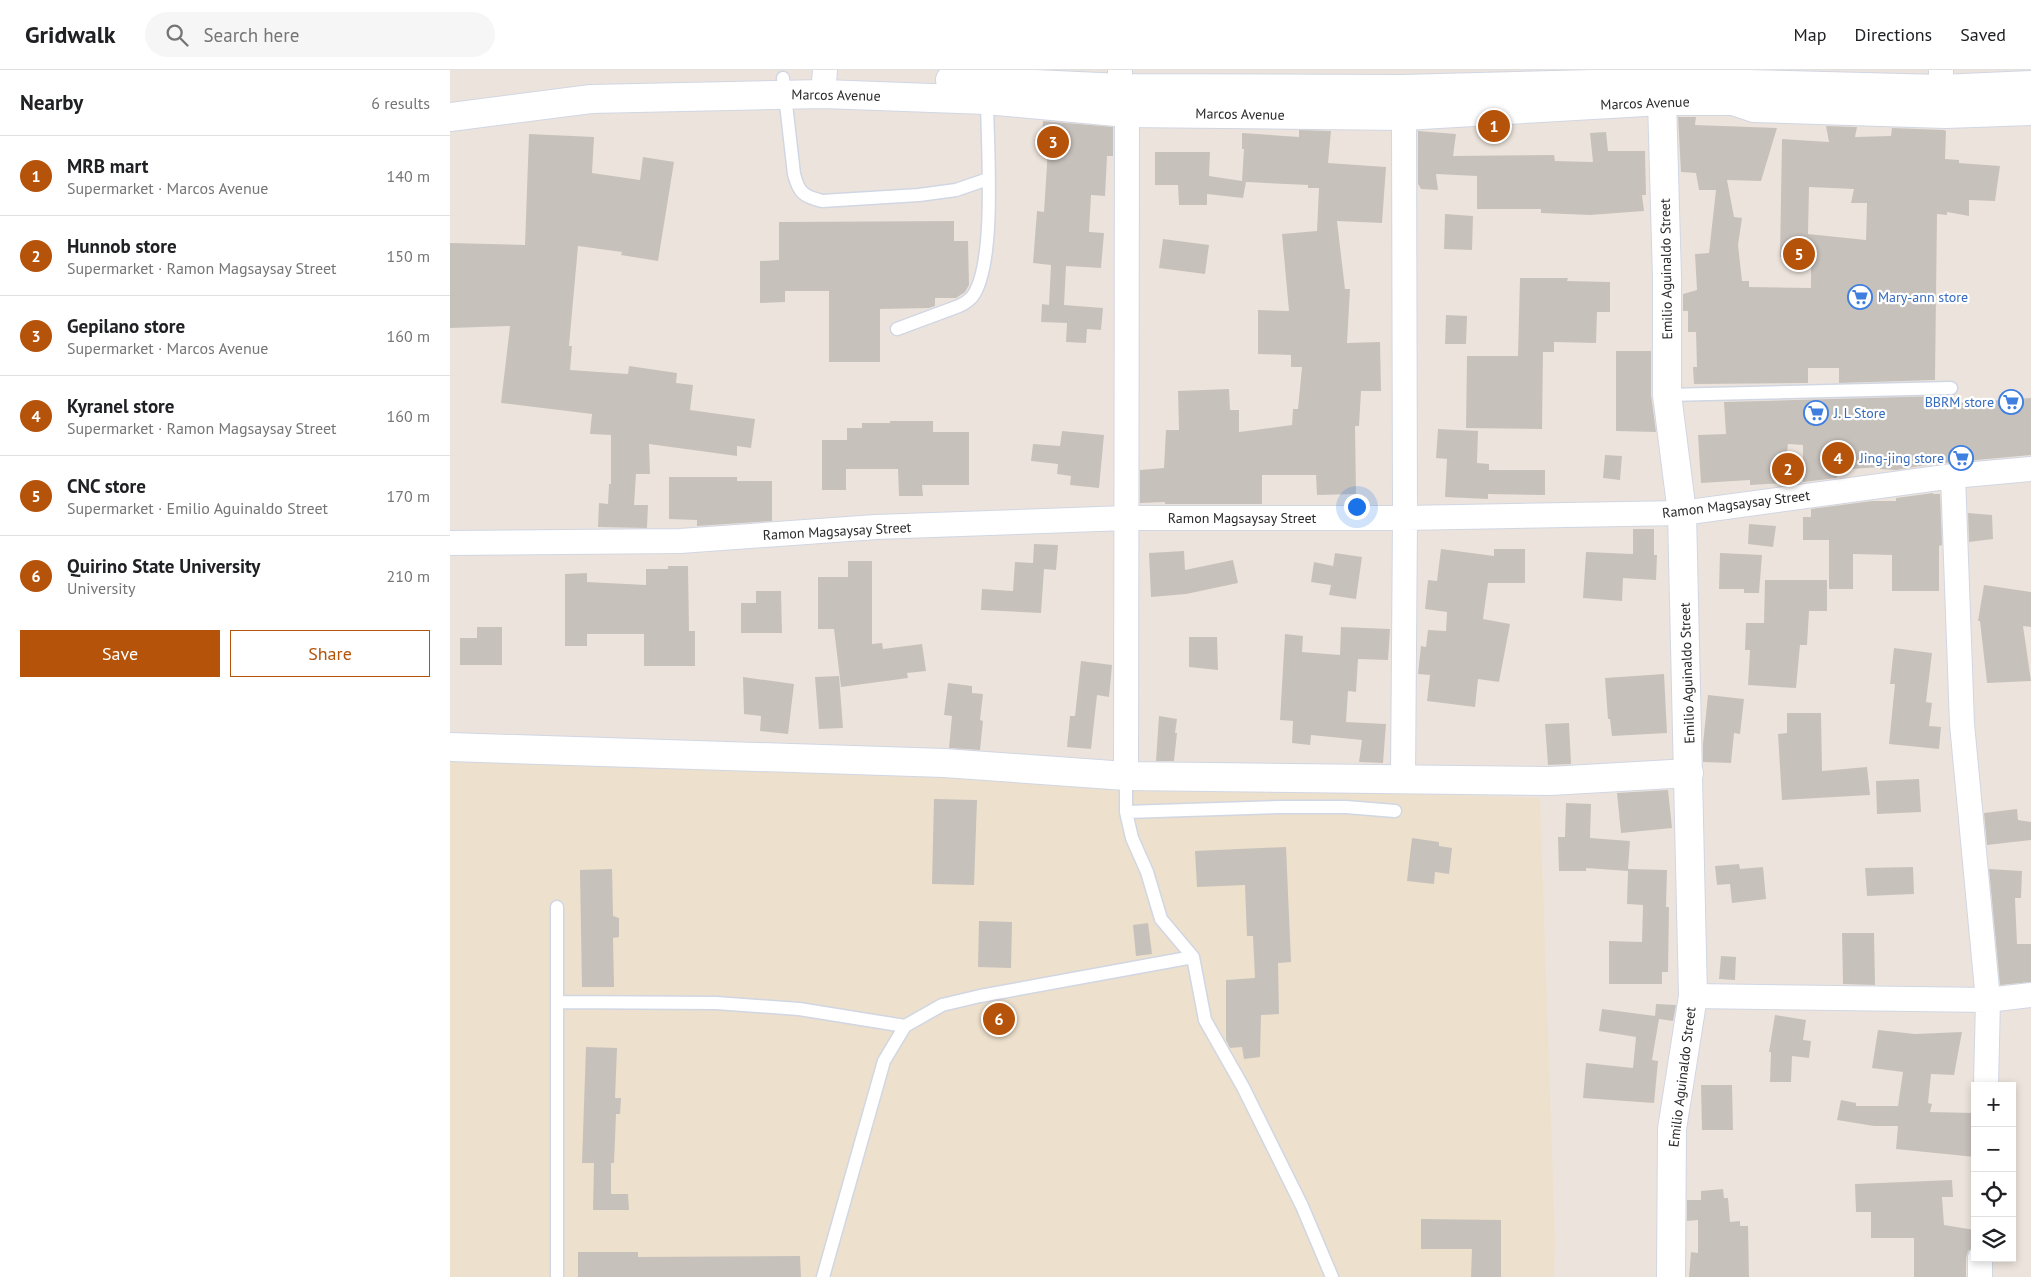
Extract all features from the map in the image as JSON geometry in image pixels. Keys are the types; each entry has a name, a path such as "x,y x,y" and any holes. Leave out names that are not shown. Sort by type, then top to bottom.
{"main road":[{"name":"Marcos Avenue","path":"450,117 591,99 783,86 824,81 987,90 1122,90 1402,80 1666,84 1754,108 2031,85"},
{"path":"1402,80 1404,116"},
{"name":"Marcos Avenue","path":"1122,90 1404,116 1666,84"},
{"name":"Emilio Aguinaldo Street","path":"1666,84 1667,395 1682,513 1693,996 1672,1129 1671,1277"},
{"name":"Marcos Avenue","path":"450,98 590,85 783,86"},
{"name":"Marcos Avenue","path":"1942,91 2031,111"},
{"path":"450,747 944,763 1126,776 1550,782 1689,773"}],"street":[{"path":"1122,90 1126,518 1126,776"},
{"path":"1403,780 1405,518 1404,116"},
{"name":"Ramon Magsaysay Street","path":"450,543 680,541 876,527 1126,518 1405,518 1682,513 1953,476 2031,469"},
{"path":"1953,476 1962,724 1988,1000 1986,1082"},
{"path":"1693,996 1988,1000 2031,995"},
{"path":"1980,1262 1980,1277"}],"lane":[{"path":"783,86 794,174 798,188 807,197 822,201 919,195 956,190 988,179"},
{"path":"897,330 959,306 972,297 984,268 988,179 987,90"},
{"path":"1667,395 1952,388"},
{"path":"1126,776 1126,812 1132,838 1147,872 1161,919 1193,957 1205,1020 1243,1087 1302,1206 1332,1277"},
{"path":"1126,812 1279,807 1346,807 1395,811"},
{"path":"557,907 557,1277"},
{"path":"823,1277 884,1061 905,1026 942,1005 971,998 1193,957"},
{"path":"557,1002 716,1003 799,1009 905,1026"}],"shaded area":[{"path":"450,758 1078,783 1540,798 1555,1240 1554,1277 450,1277"}],"building":[{"path":"1678,117 1696,117 1695,125 1777,128 1761,181 1727,180 1734,217 1742,218 1738,245 1742,281 1749,281 1749,287 1811,288 1811,257 1780,257 1782,139 1829,142 1826,126 1857,127 1855,137 1891,136 1892,128 1944,130 1946,131 1945,159 1959,160 1959,163 2000,166 1995,201 1969,200 1969,216 1947,212 1947,215 1937,214 1935,380 1839,383 1839,368 1808,368 1808,383 1694,384 1693,367 1697,367 1696,332 1688,332 1688,311 1683,311 1683,294 1697,290 1695,254 1709,253 1716,190 1699,190 1696,173 1681,172","holes":["1809,187 1854,189 1851,203 1867,203 1866,240 1808,234"]},
{"path":"1043,121 1113,127 1113,156 1107,156 1105,196 1091,195 1089,232 1104,233 1101,268 1066,266 1064,305 1103,308 1101,330 1087,329 1086,343 1066,342 1067,323 1041,322 1042,304 1049,305 1051,265 1033,263 1037,211 1044,212 1048,149 1041,149"},
{"path":"1299,130 1331,131 1328,163 1386,167 1382,223 1337,221 1345,289 1350,289 1347,343 1380,342 1381,391 1361,391 1359,426 1355,426 1356,494 1317,495 1316,475 1262,475 1262,504 1140,503 1140,470 1164,468 1166,430 1179,430 1178,391 1229,389 1230,410 1239,410 1239,432 1292,425 1293,409 1298,409 1302,367 1291,367 1291,355 1258,354 1258,310 1289,311 1282,234 1317,231 1319,188 1308,188 1308,185 1246,182 1243,198 1207,194 1207,205 1179,205 1178,185 1155,185 1155,152 1210,152 1209,176 1242,181 1244,149 1242,149 1242,133 1299,137"},
{"path":"1418,131 1456,134 1453,156 1554,155 1555,161 1593,162 1590,133 1606,132 1608,151 1645,151 1646,195 1642,195 1644,211 1590,215 1541,213 1541,209 1477,209 1477,176 1436,174 1438,190 1421,189 1418,184"},
{"path":"529,134 594,137 592,173 640,180 643,157 674,162 658,261 621,255 622,252 578,246 569,346 572,346 570,370 628,374 629,366 677,373 676,383 693,385 690,410 755,419 751,448 737,446 737,456 649,444 650,474 636,474 634,505 648,505 647,528 598,527 599,503 608,504 609,484 611,484 611,435 590,434 592,414 501,403 510,326 450,328 450,243 525,245"},
{"path":"1445,214 1473,216 1472,250 1444,249"},
{"path":"954,221 954,241 968,241 969,285 965,292 956,298 935,298 935,306 929,308 880,309 880,362 829,362 829,291 785,291 785,302 760,303 760,261 779,260 779,222"},
{"path":"1163,239 1209,245 1205,274 1159,268"},
{"path":"1520,278 1568,278 1567,281 1610,282 1610,312 1597,312 1596,343 1554,342 1554,352 1543,352 1542,429 1466,428 1467,356 1518,356"},
{"path":"1446,315 1467,316 1466,344 1445,344"},
{"path":"1616,351 1651,351 1651,395 1656,432 1616,431"},
{"path":"1940,396 1940,404 2031,398 2031,455 1933,464 1896,470 1880,469 1880,467 1837,470 1837,478 1803,482 1803,445 1788,444 1783,483 1750,485 1750,480 1701,483 1698,435 1726,434 1724,402"},
{"path":"890,421 933,421 933,432 969,432 969,485 922,485 923,496 899,496 898,469 846,469 846,490 822,490 822,440 847,440 847,428 862,428 862,423 890,423"},
{"path":"1438,429 1478,431 1477,463 1489,464 1489,470 1545,470 1545,495 1488,494 1488,499 1445,497 1447,459 1436,458"},
{"path":"1062,431 1104,435 1099,488 1070,485 1071,476 1057,474 1058,464 1031,461 1033,444 1060,446"},
{"path":"1605,455 1622,456 1620,480 1603,478"},
{"path":"669,477 737,477 737,481 772,481 772,521 697,526 697,520 669,519"},
{"path":"1933,493 1940,494 1942,545 1939,546 1939,591 1892,591 1892,555 1853,554 1853,589 1829,589 1829,540 1803,540 1803,517 1811,517 1811,509 1872,501 1896,501 1896,498"},
{"path":"1968,513 1992,515 1993,539 1969,542"},
{"path":"1749,524 1776,526 1773,547 1748,544"},
{"path":"1633,529 1654,529 1654,555 1657,555 1656,580 1623,578 1622,601 1583,598 1586,552 1633,554"},
{"path":"1034,544 1058,545 1056,570 1044,569 1041,613 981,610 982,589 1013,591 1015,562 1033,563"},
{"path":"1441,549 1494,556 1494,549 1525,549 1525,583 1488,583 1483,619 1510,624 1499,682 1478,679 1475,707 1427,701 1430,675 1418,674 1421,646 1426,647 1428,630 1446,631 1447,612 1425,609 1428,580 1437,581"},
{"path":"1184,551 1185,570 1233,560 1238,583 1186,594 1151,597 1149,553"},
{"path":"1335,553 1362,557 1356,599 1329,595 1331,585 1311,582 1314,562 1333,566"},
{"path":"1720,553 1762,555 1759,593 1744,593 1744,589 1719,589"},
{"path":"848,561 872,561 872,644 882,643 883,649 922,644 926,671 907,673 908,678 841,687 834,629 818,629 818,577 848,577"},
{"path":"668,566 688,566 689,631 695,631 695,666 644,666 644,634 587,634 587,646 565,646 565,574 587,573 587,582 646,585 646,569 668,569"},
{"path":"1765,580 1827,580 1827,611 1809,611 1807,645 1800,645 1796,688 1748,685 1750,650 1745,650 1746,623 1764,623"},
{"path":"1984,585 2031,592 2031,627 2023,626 2031,681 1987,683 1980,621 1978,621"},
{"path":"756,591 781,591 782,633 741,633 741,603 756,603"},
{"path":"477,627 502,627 502,665 460,665 460,638 477,638"},
{"path":"1341,627 1390,629 1388,660 1358,659 1356,692 1348,691 1346,722 1386,724 1383,763 1359,762 1362,740 1311,735 1310,745 1292,743 1293,721 1280,720 1285,634 1303,636 1302,652 1340,655"},
{"path":"1189,637 1217,637 1218,670 1189,667"},
{"path":"1894,648 1932,653 1926,702 1932,703 1929,726 1941,727 1939,749 1889,744 1895,684 1890,684"},
{"path":"1081,661 1112,665 1109,697 1097,695 1091,749 1067,747 1070,716 1075,716"},
{"path":"1664,674 1667,733 1612,736 1610,719 1608,719 1605,678"},
{"path":"839,676 843,728 819,729 815,677"},
{"path":"743,677 794,684 788,734 760,731 761,716 744,714"},
{"path":"948,683 972,686 972,693 983,694 980,720 983,721 980,750 949,748 952,716 944,715"},
{"path":"1708,695 1744,699 1740,734 1734,733 1731,763 1703,762"},
{"path":"1787,713 1821,713 1822,771 1867,767 1870,795 1782,800 1778,734 1787,733"},
{"path":"1159,716 1177,719 1174,761 1156,761"},
{"path":"1569,723 1571,764 1548,765 1545,724"},
{"path":"1919,779 1921,812 1877,814 1876,781"},
{"path":"1668,790 1672,828 1621,833 1617,793"},
{"path":"934,799 977,800 974,885 932,884"},
{"path":"1566,803 1591,804 1590,838 1630,841 1628,869 1667,870 1666,907 1669,907 1668,972 1662,972 1662,984 1609,984 1609,941 1642,942 1643,905 1627,904 1628,871 1586,868 1586,871 1559,871 1558,837 1565,837"},
{"path":"2017,809 2018,820 2031,822 2031,840 1987,845 1984,813"},
{"path":"1412,838 1439,842 1439,846 1452,848 1449,874 1435,872 1434,884 1407,881"},
{"path":"1286,847 1291,962 1278,963 1279,1014 1261,1015 1260,1057 1244,1059 1242,1047 1230,1048 1226,1040 1226,980 1255,978 1253,936 1247,936 1245,885 1197,887 1195,851"},
{"path":"1739,864 1740,869 1763,867 1766,899 1732,903 1730,884 1717,885 1715,866"},
{"path":"1913,867 1914,894 1867,896 1865,868"},
{"path":"612,869 613,916 619,918 619,937 613,938 614,987 582,987 580,870"},
{"path":"1989,869 2022,871 2021,898 2015,898 2017,944 2031,944 2031,982 2000,985"},
{"path":"979,921 1012,922 1011,968 978,967"},
{"path":"1148,923 1152,954 1136,956 1133,925"},
{"path":"1842,933 1874,933 1875,985 1843,984"},
{"path":"1721,956 1736,957 1735,980 1719,979"},
{"path":"1656,1004 1676,1005 1673,1021 1659,1019 1652,1060 1658,1061 1654,1103 1583,1098 1586,1063 1633,1068 1636,1037 1599,1031 1602,1009 1655,1016"},
{"path":"1775,1015 1806,1020 1803,1040 1811,1041 1809,1058 1792,1056 1791,1082 1770,1082 1771,1052 1769,1052"},
{"path":"1878,1030 1915,1034 1962,1032 1954,1075 1931,1074 1928,1103 1932,1104 1930,1112 1971,1113 1971,1157 1896,1149 1898,1126 1874,1126 1837,1120 1841,1100 1856,1103 1856,1106 1898,1106 1903,1072 1872,1068"},
{"path":"586,1047 617,1048 615,1098 621,1098 620,1114 616,1114 614,1163 611,1163 611,1194 628,1194 629,1210 593,1210 594,1163 582,1163"},
{"path":"1701,1085 1732,1085 1733,1130 1702,1130"},
{"path":"1952,1180 1953,1197 1942,1197 1944,1225 1971,1229 1971,1249 1968,1251 1966,1258 1966,1277 1914,1277 1914,1238 1871,1238 1871,1212 1856,1212 1855,1184"},
{"path":"1723,1189 1724,1198 1728,1198 1730,1222 1740,1221 1740,1226 1748,1226 1749,1277 1689,1277 1691,1252 1698,1253 1698,1220 1687,1221 1687,1200 1701,1200 1701,1191"},
{"path":"1421,1219 1501,1220 1501,1277 1471,1277 1472,1249 1421,1249"},
{"path":"578,1252 638,1252 638,1257 800,1256 801,1277 578,1277"}],"place":[{"name":"MRB mart","path":"1494,126"},
{"name":"Gepilano store","path":"1053,142"},
{"name":"CNC store","path":"1799,254"},
{"name":"Mary-ann store","path":"1860,297"},
{"name":"BBRM store","path":"2011,402"},
{"name":"J. L Store","path":"1816,413"},
{"name":"Kyranel store","path":"1838,458"},
{"name":"Jing-jing store","path":"1961,458"},
{"name":"Hunnob store","path":"1788,469"},
{"name":"Quirino State University","path":"999,1019"}]}
